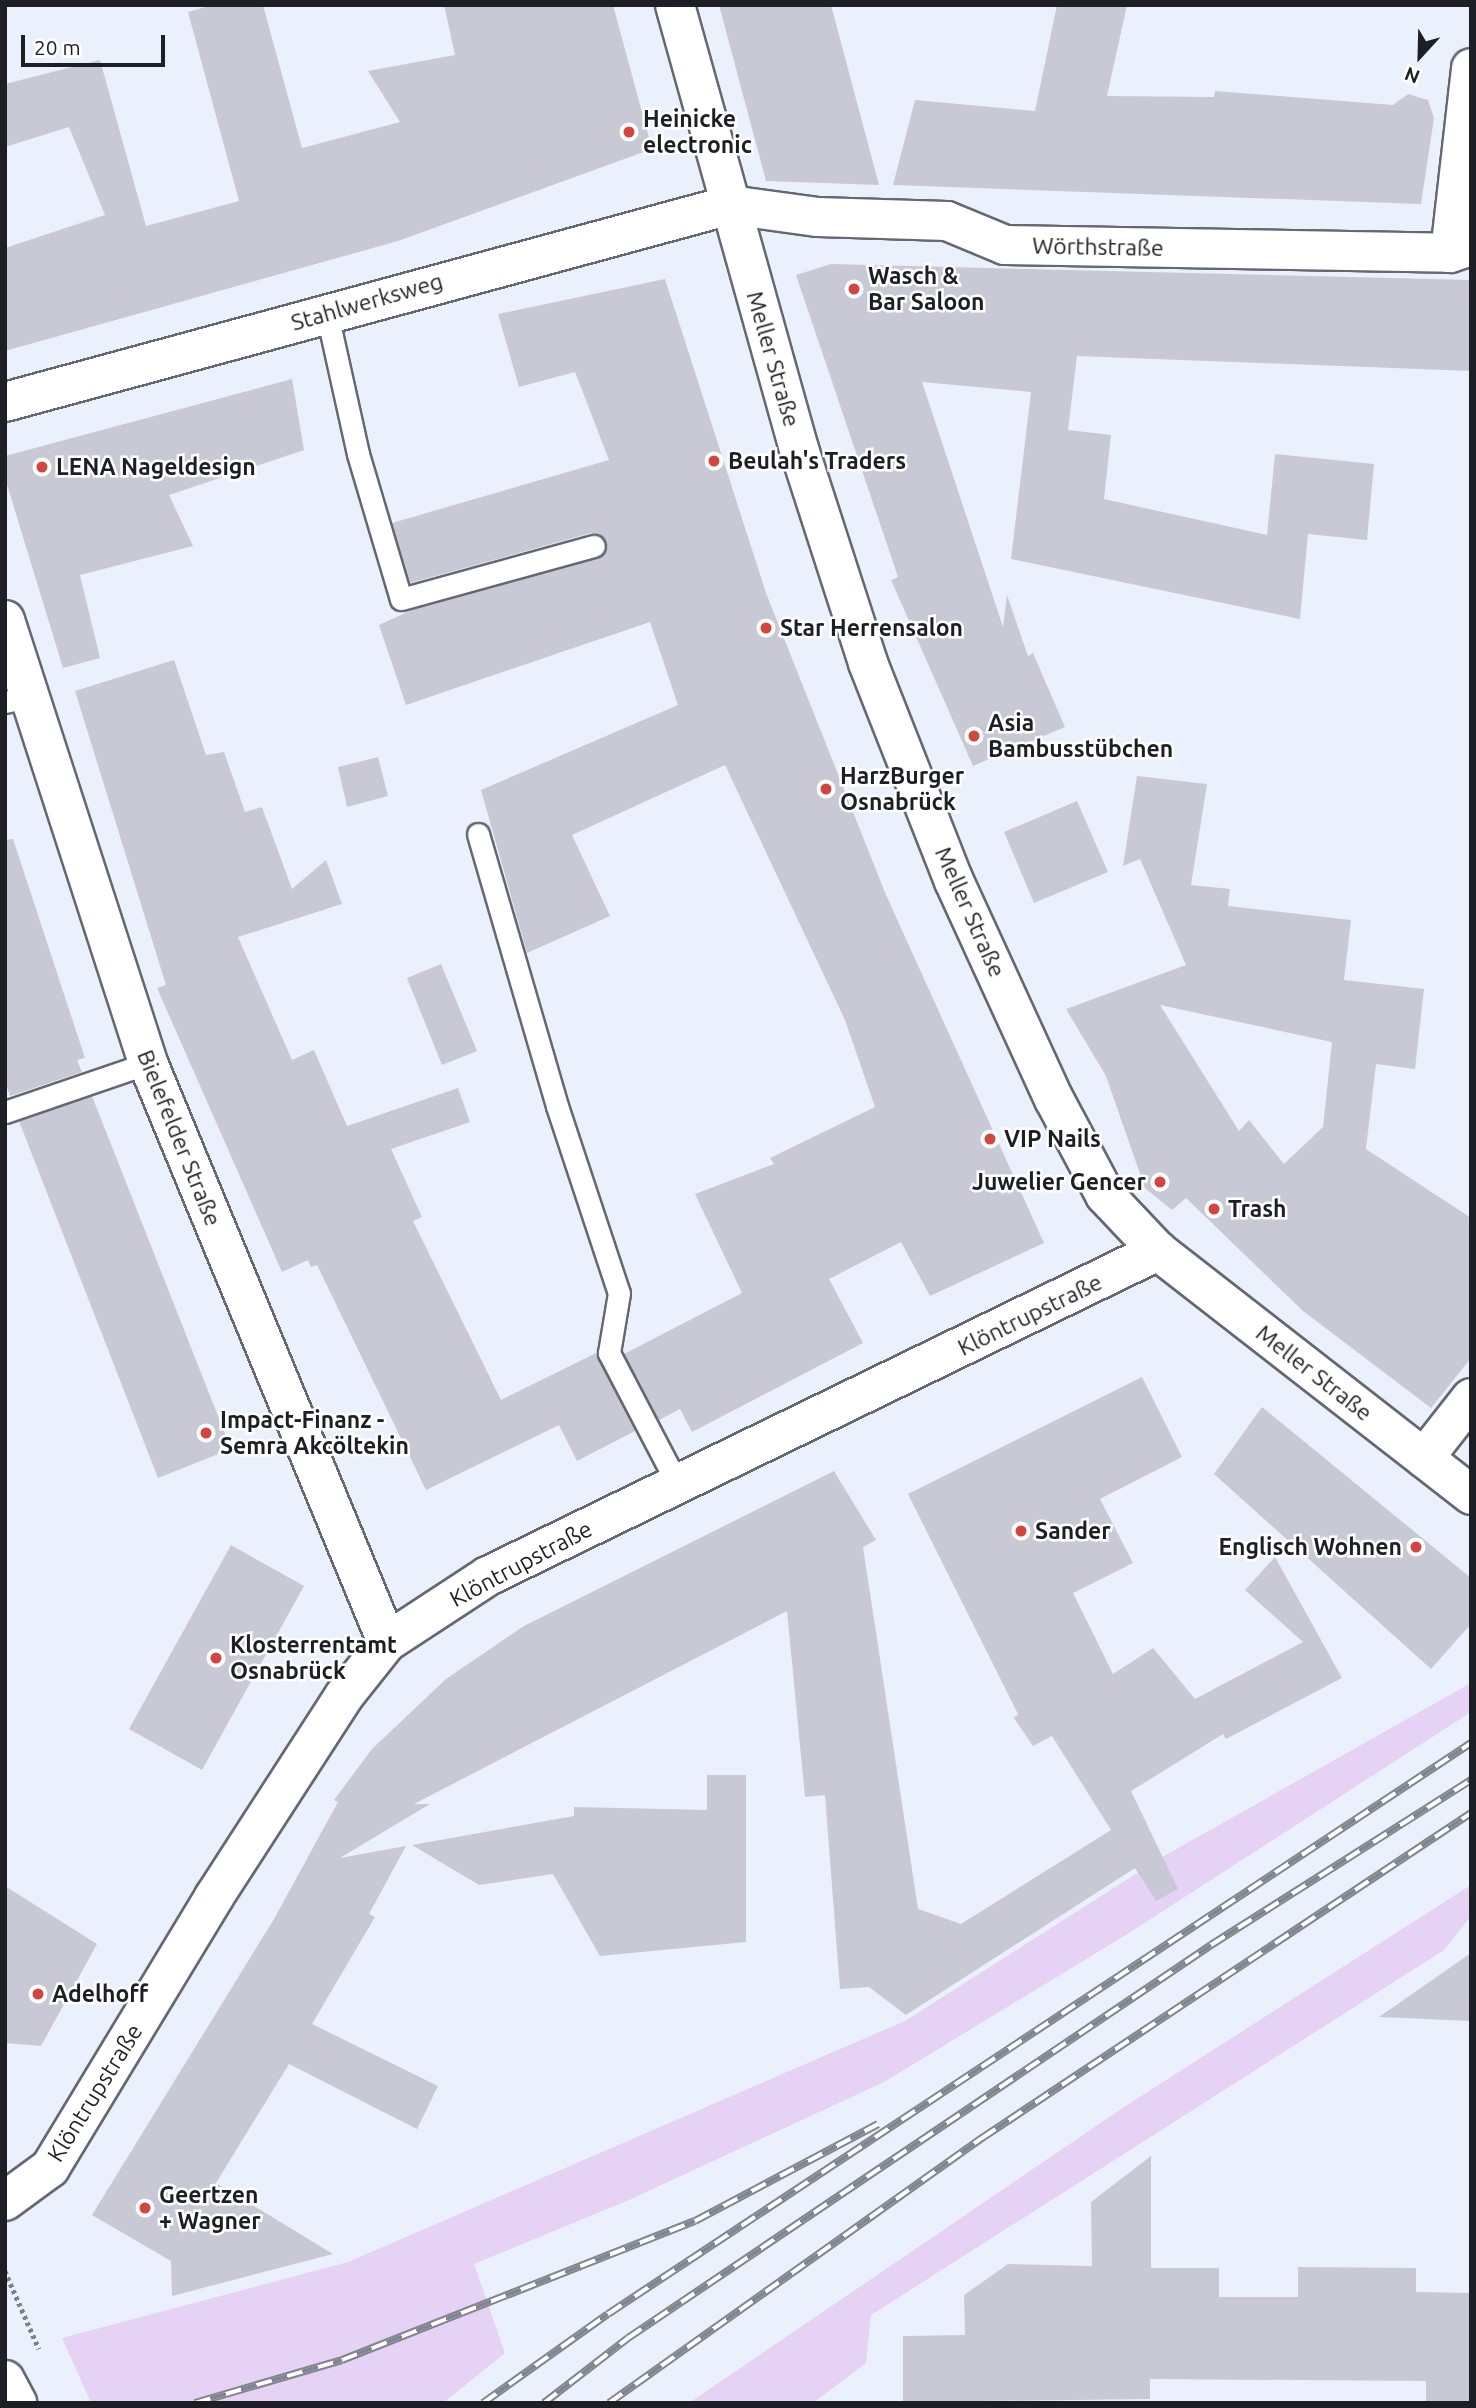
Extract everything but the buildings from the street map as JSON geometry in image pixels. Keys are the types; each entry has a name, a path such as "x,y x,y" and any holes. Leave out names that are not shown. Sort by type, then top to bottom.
{"street":[{"name":"Meller Straße","path":"675,5 799,449 868,663 954,881 1105,1195 1158,1251 1471,1495"},
{"path":"1461,250 1471,68"},
{"name":"Wörthstraße","path":"730,205 818,217 947,221 1005,245 1461,250"},
{"name":"Stahlwerksweg","path":"5,402 730,205"},
{"name":"Bielefelder Straße","path":"5,620 18,699 148,1063 387,1642"},
{"name":"Klöntrupstraße","path":"5,2201 50,2168 222,1886 344,1696 387,1642 488,1576 677,1483 839,1410 1158,1251"},
{"path":"1424,1458 1471,1398"},
{"path":"5,2381 17,2403"}],"lane":[{"path":"327,314 358,454 401,599 594,546"},
{"path":"478,834 556,1106 619,1293 609,1353 677,1483"},
{"path":"5,1112 148,1063"}],"path":[{"path":"5,2271 42,2354"}],"shaded area":[{"path":"1471,1683 1471,1712 1129,1933 884,2082 629,2200 474,2264 505,2353 443,2403 91,2403 62,2338 348,2262 905,2021 1164,1856"},
{"path":"1471,1885 1471,1916 1444,1950 871,2315 866,2363 813,2403 689,2403 1124,2107"}],"railway":[{"path":"483,2403 608,2314 1471,1743"},
{"path":"544,2403 628,2338 1211,1945 1471,1780"},
{"path":"609,2403 982,2138 1471,1813"},
{"path":"195,2403 342,2360 695,2221 878,2124"}],"place":[{"name":"Heinicke electronic","path":"629,132"},
{"name":"Wasch & Bar Saloon","path":"854,289"},
{"name":"Beulah's Traders","path":"714,461"},
{"name":"LENA Nageldesign","path":"42,467"},
{"name":"Star Herrensalon","path":"766,628"},
{"name":"Asia Bambusstübchen","path":"974,736"},
{"name":"HarzBurger Osnabrück","path":"826,789"},
{"name":"VIP Nails","path":"990,1139"},
{"name":"Juwelier Gencer","path":"1160,1182"},
{"name":"Trash","path":"1214,1209"},
{"name":"Impact-Finanz - Semra Akcöltekin","path":"206,1433"},
{"name":"Sander","path":"1021,1531"},
{"name":"Englisch Wohnen","path":"1416,1547"},
{"name":"Klosterrentamt Osnabrück","path":"216,1658"},
{"name":"Adelhoff","path":"38,1994"},
{"name":"Geertzen + Wagner","path":"145,2208"}]}
